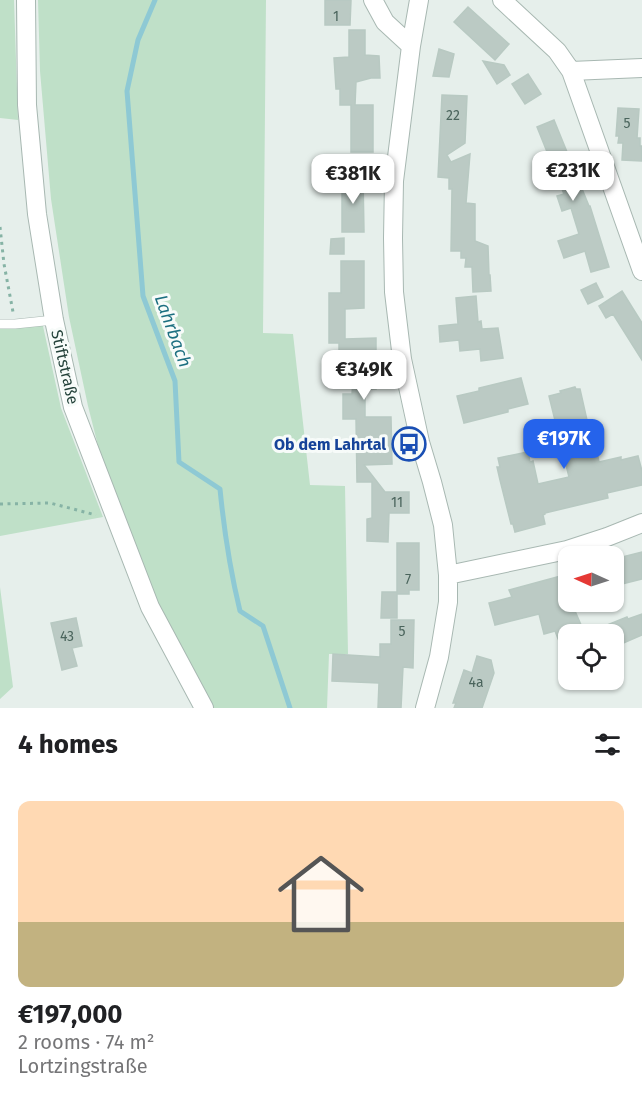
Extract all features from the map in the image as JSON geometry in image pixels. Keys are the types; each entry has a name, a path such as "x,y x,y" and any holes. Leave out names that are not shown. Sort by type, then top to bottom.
{"street":[{"name":"Stiftstraße","path":"26,0 27,105 38,214 54,320 73,407 150,607 204,708"},
{"path":"373,0 386,22 411,45"},
{"path":"419,0 394,181 393,238 394,292 402,360 420,442 443,525 448,575 448,602 440,657 425,708"},
{"path":"502,0 557,51 571,71 642,272"},
{"path":"571,71 642,68"},
{"path":"448,575 567,550 642,523"}],"lane":[{"path":"0,324 54,320"}],"path":[{"path":"0,227 15,324"},
{"path":"0,504 50,503 117,521"}],"green space":[{"path":"0,0 14,0 18,120 0,118"},
{"path":"38,0 266,0 263,333 293,334 310,485 345,486 348,654 329,654 327,708 204,708 117,521 88,406 69,317 51,199 40,71"},
{"path":"0,324 43,326 61,408 103,517 0,536"},
{"path":"0,587 13,687 0,699"}],"building":[{"path":"325,0 351,0 350,25 325,25"},
{"path":"468,7 509,44 495,60 454,22"},
{"path":"349,30 365,30 365,55 379,56 380,78 356,82 355,105 373,105 373,152 351,152 351,105 340,105 340,89 336,89 334,58 349,57"},
{"path":"439,49 454,54 449,77 433,76"},
{"path":"483,61 504,65 510,75 497,84"},
{"path":"528,74 541,94 525,104 512,84"},
{"path":"442,95 467,96 465,143 447,155 451,162 470,154 466,203 475,204 475,241 488,246 491,291 473,292 472,267 465,267 466,258 461,258 461,251 451,251 452,189 449,189 449,178 438,177"},
{"path":"618,108 639,109 637,138 640,138 640,146 642,146 642,161 622,160 623,143 618,143 619,136 616,136"},
{"path":"554,120 590,206 609,267 591,272 585,251 564,258 558,241 579,234 571,208 562,211 557,196 564,194 537,127"},
{"path":"342,177 363,177 364,232 342,232"},
{"path":"344,238 344,254 330,254 331,239"},
{"path":"341,261 364,261 364,308 345,309 345,339 376,338 376,389 365,389 365,417 391,417 392,464 364,465 385,492 409,492 409,513 389,513 388,542 367,541 367,519 372,518 372,482 357,482 356,419 343,419 343,394 352,394 354,364 339,364 339,343 329,343 329,293 341,293"},
{"path":"596,283 603,297 588,304 581,290"},
{"path":"622,291 642,323 642,360 613,314 606,318 599,306"},
{"path":"476,296 478,322 481,321 482,329 498,328 503,358 481,361 480,349 460,351 459,340 440,342 439,326 458,324 456,298"},
{"path":"521,378 528,404 508,409 508,412 464,423 457,396"},
{"path":"575,387 580,389 599,462 638,456 642,471 642,485 607,493 608,498 545,513 543,515 545,524 515,532 497,467 500,467 498,458 528,452 530,462 533,461 538,484 569,477 549,396"},
{"path":"397,543 419,543 419,590 409,590 409,594 397,594 397,618 381,618 382,592 397,592"},
{"path":"642,552 642,579 624,584 624,556"},
{"path":"558,577 558,612 575,612 581,624 558,624 558,639 555,631 544,634 539,614 495,625 489,603 512,597 509,590"},
{"path":"642,614 642,635 624,643 624,624 610,624 627,617 628,619"},
{"path":"76,618 82,646 72,648 77,666 62,670 51,623"},
{"path":"391,620 414,620 413,668 403,667 401,708 378,708 379,683 332,681 333,654 380,657 380,644 391,644"},
{"path":"477,656 491,660 494,673 482,708 454,708 456,703 453,703 464,670 472,673"}],"waterway":[{"name":"Lahrbach","path":"155,0 138,40 127,91 143,296 175,381 179,462 220,489 223,520 240,611 263,626 290,708"}],"place":[{"name":"Ob dem Lahrtal","path":"409,444"}]}
